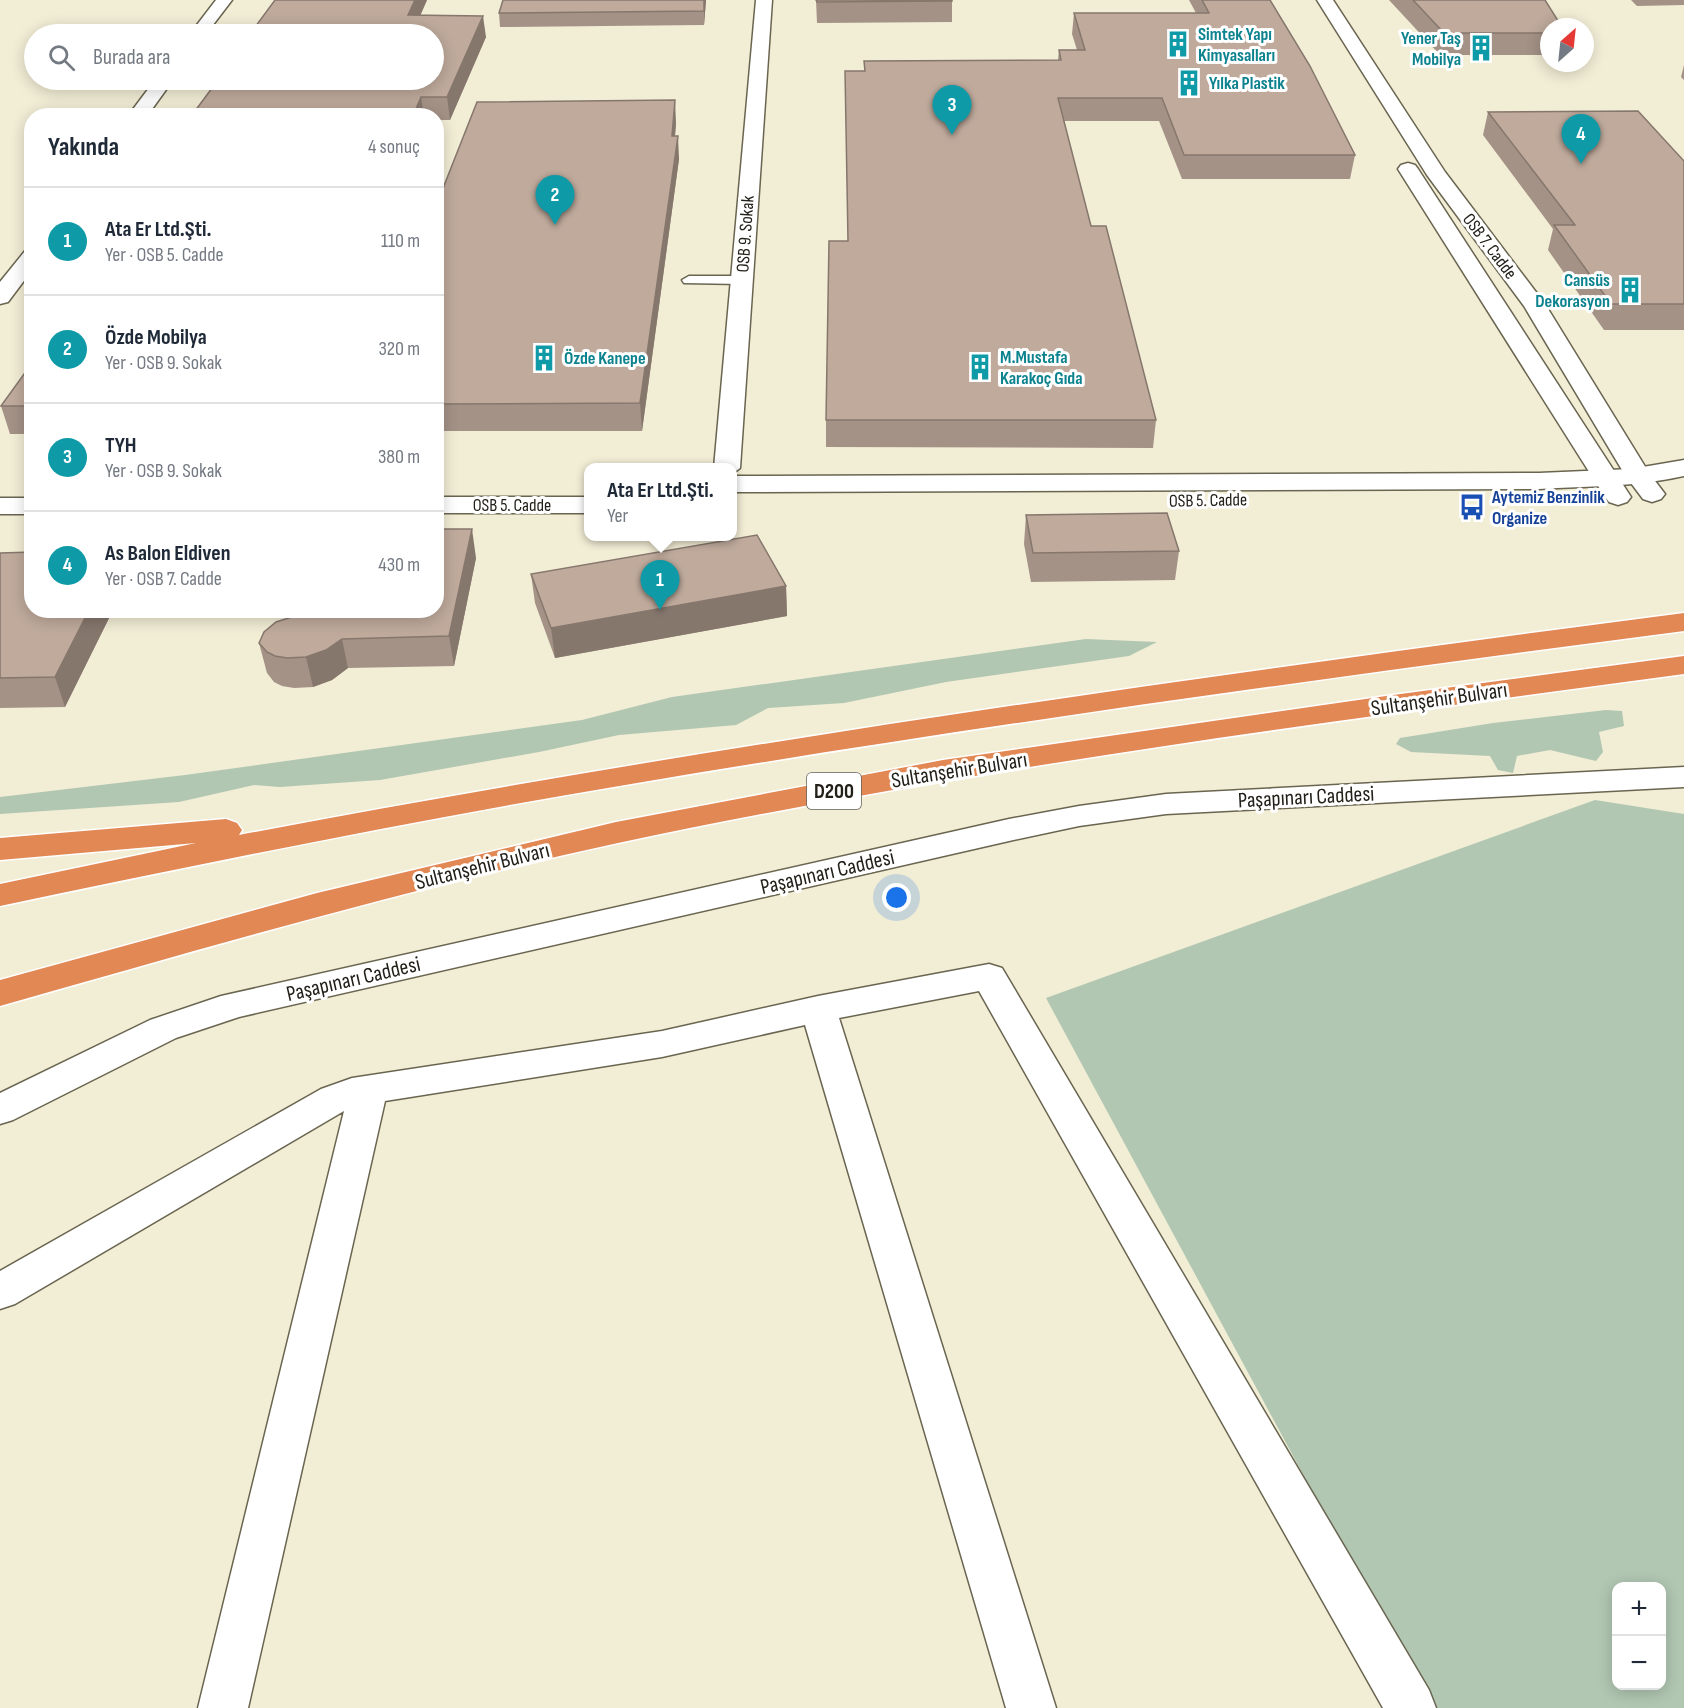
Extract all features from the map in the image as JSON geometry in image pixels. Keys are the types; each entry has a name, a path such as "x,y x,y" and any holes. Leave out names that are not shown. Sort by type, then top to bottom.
{"highway":[{"name":"Sultanşehir Bulvarı","path":"0,894 442,807 920,726 1363,663 1684,622"},
{"name":"Sultanşehir Bulvarı","path":"0,993 317,905 616,833 943,770 1393,704 1684,665"},
{"path":"0,849 164,836 442,807"}],"street":[{"path":"206,24 224,0"},
{"name":"OSB 9. Sokak","path":"727,463 764,0"},
{"name":"OSB 7. Cadde","path":"1325,0 1437,175 1533,304 1645,485"},
{"path":"143,108 156,90"},
{"name":"OSB 7. Cadde","path":"1395,148 1611,487"},
{"path":"0,297 24,266"},
{"path":"1645,485 1668,472 1684,468"},
{"path":"737,484 1539,481 1611,487"},
{"path":"444,484 584,484"},
{"path":"0,485 24,485"},
{"name":"OSB 5. Cadde","path":"737,504 1645,485 1684,489"},
{"name":"OSB 5. Cadde","path":"444,505 584,505"},
{"path":"0,506 24,506"},
{"name":"Paşapınarı Caddesi","path":"0,1110 163,1029 234,1005 1032,825 1166,804 1684,777"},
{"path":"0,1292 334,1099 352,1092 662,1044 818,1009 989,977 1411,1708"},
{"path":"818,1009 1031,1708"},
{"path":"223,1708 368,1091"}],"lane":[{"path":"689,280 742,280"}],"green space":[{"path":"1086,639 1157,642 1129,656 946,682 844,703 768,708 736,725 619,735 539,752 380,780 280,787 254,785 179,802 0,814 0,797 185,775 582,720 672,697"},
{"path":"1606,710 1622,711 1624,726 1599,732 1603,752 1596,761 1550,750 1517,756 1513,773 1498,770 1490,756 1411,752 1396,744 1400,738 1493,723"},
{"path":"1595,800 1684,814 1684,1708 1429,1708 1046,998"}],"building":[{"path":"275,0 415,0 408,15 483,16 447,97 421,97 416,108 197,108 211,90 444,90 444,24 257,24"},
{"path":"503,0 704,0 704,11 499,13"},
{"path":"816,0 952,0 952,1 817,2"},
{"path":"1202,0 1270,0 1310,66 1355,155 1184,155 1162,98 1058,98 1091,226 1106,226 1156,420 826,420 829,241 848,241 845,71 865,71 864,61 1061,60 1059,50 1085,50 1074,13 1209,13"},
{"path":"1413,0 1545,0 1556,18 1540,18 1540,33 1444,33"},
{"path":"675,100 672,136 678,136 640,403 444,404 444,186 477,102"},
{"path":"1638,111 1684,161 1684,304 1611,304 1554,225 1575,225 1488,112"},
{"path":"24,374 24,406 1,406"},
{"path":"1167,513 1179,551 1033,553 1026,515"},
{"path":"444,529 472,529 449,636 342,639 326,650 306,657 287,658 267,652 259,643 264,632 276,622 289,618 444,618"},
{"path":"757,535 786,586 551,628 531,574 722,541 737,541 737,538"},
{"path":"24,552 24,618 85,618 55,677 0,678 0,553"}],"place":[{"name":"Simtek Yapı Kimyasalları","path":"1178,44"},
{"name":"Yener Taş Mobilya","path":"1481,48"},
{"name":"Yılka Plastik","path":"1189,83"},
{"name":"TYH","path":"952,135"},
{"name":"As Balon Eldiven","path":"1581,164"},
{"name":"Özde Mobilya","path":"555,225"},
{"name":"Cansüs Dekorasyon","path":"1630,290"},
{"name":"Özde Kanepe","path":"544,358"},
{"name":"M.Mustafa Karakoç Gıda","path":"980,367"},
{"name":"Aytemiz Benzinlik Organize","path":"1472,507"},
{"name":"Ata Er Ltd.Şti.","path":"660,610"}]}
